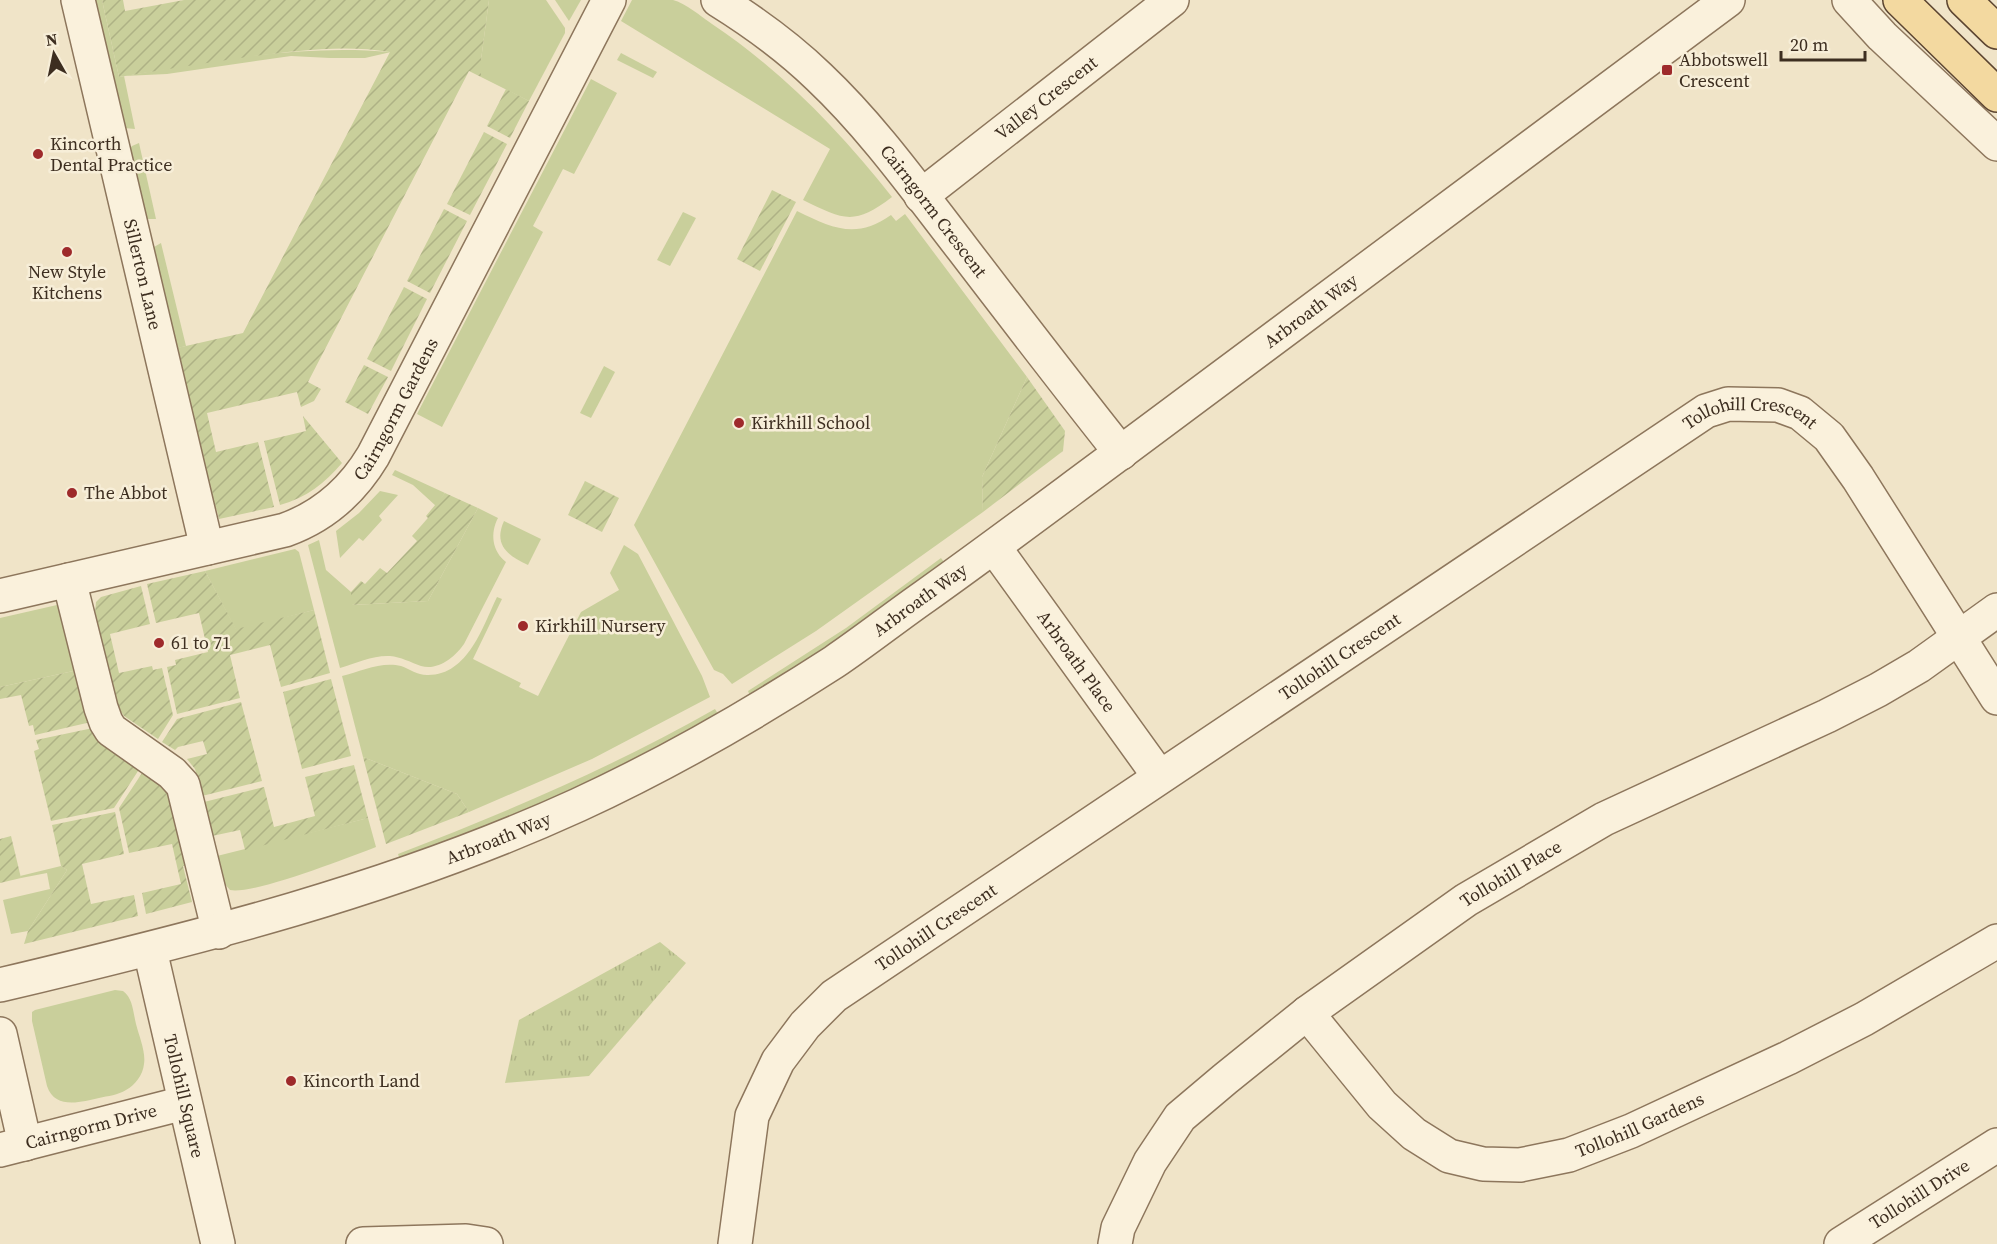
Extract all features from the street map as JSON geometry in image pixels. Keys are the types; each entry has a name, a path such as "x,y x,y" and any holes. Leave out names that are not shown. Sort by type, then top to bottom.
{"main road":[{"path":"1900,0 1997,95"},
{"path":"1964,0 1997,32"}],"street":[{"name":"Sillerton Lane","path":"78,0 207,548"},
{"name":"Cairngorm Gardens","path":"0,596 285,530 315,517 342,496 364,469 609,0"},
{"name":"Cairngorm Crescent","path":"718,0 755,23 788,49 819,76 864,125 1121,453"},
{"name":"Valley Crescent","path":"921,196 1172,0"},
{"name":"Arbroath Way","path":"0,985 219,932 408,874 580,804 671,759 753,712 838,659 994,547 1728,0"},
{"path":"1850,0 1882,36 1997,144"},
{"name":"Tollohill Crescent","path":"735,1244 752,1116 778,1061 805,1025 838,993 1706,411 1728,404 1778,405 1800,413 1829,437 1858,478 1997,698"},
{"name":"Arbroath Place","path":"994,547 1159,776"},
{"path":"69,580 107,725 172,773 183,785 219,932"},
{"name":"Tollohill Place","path":"1115,1244 1118,1228 1150,1162 1180,1117 1307,1013 1466,900 1604,819 1827,716 1919,666 1997,610"},
{"name":"Tollohill Gardens","path":"1307,1013 1382,1105 1414,1134 1449,1156 1483,1164 1520,1165 1569,1155 1631,1131 1788,1058 1864,1019 1997,941"},
{"name":"Tollohill Square","path":"150,950 218,1244"},
{"path":"0,1034 13,1147"},
{"name":"Cairngorm Drive","path":"13,1147 184,1103"},
{"name":"Tollohill Drive","path":"1841,1244 1997,1145"},
{"path":"363,1244 466,1241 486,1244"}],"green space":[{"path":"93,0 102,0 119,77 124,76 135,129 124,128"},
{"path":"102,0 123,0 125,11 184,0 489,0 481,77 469,71 308,382 321,389 314,401 301,407 297,392 207,413 216,452 258,442 274,507 219,519 177,348 243,333 390,52 336,48 301,51 231,59 119,77"},
{"path":"489,0 546,0 565,28 565,33 529,101 481,77"},
{"path":"555,0 581,0 569,21"},
{"path":"632,0 673,0 693,10 738,42 809,103 892,197 868,213 849,217 829,212 803,200 830,149 621,21"},
{"path":"357,50 391,52 365,58 291,56 167,74 125,76 220,60 288,52"},
{"path":"621,53 657,72 653,78 617,60"},
{"path":"591,79 617,93 574,174 563,169 533,226 543,232 442,427 417,414"},
{"path":"506,89 529,101 510,138 487,126"},
{"path":"484,132 507,144 470,215 447,204"},
{"path":"139,143 156,219 145,219 128,151"},
{"path":"772,190 796,202 760,271 737,259"},
{"path":"444,209 467,221 430,293 407,281"},
{"path":"797,211 844,229 866,227 891,215 896,221 905,214 1027,377 982,477 983,512 816,631 732,684 723,674 714,670 634,525"},
{"path":"683,212 696,218 670,266 657,260"},
{"path":"161,243 186,346 178,348 217,509 209,511 151,251"},
{"path":"404,287 427,299 391,371 367,359"},
{"path":"364,365 388,377 368,414 345,402"},
{"path":"604,366 615,372 591,418 580,413"},
{"path":"1027,377 1065,431 1063,451 983,512 982,477"},
{"path":"303,416 342,463 314,489 280,505 264,441 306,431"},
{"path":"395,470 445,493 436,506 413,485 392,475"},
{"path":"585,481 619,498 602,532 568,515"},
{"path":"380,491 398,495 379,516 382,520 363,541 359,538 340,558 336,531 359,513"},
{"path":"445,493 478,508 428,601 351,605 351,592 361,581 365,584 380,568 387,573 417,541 412,536"},
{"path":"478,508 498,518 493,536 495,547 506,562 460,649 445,662 434,666 421,666 398,657 384,656 340,668 308,545 319,540 326,570 351,592 352,605 428,601"},
{"path":"504,521 541,539 528,565 514,558 504,549 500,537"},
{"path":"624,545 638,554 702,676 710,697 592,759 469,812 457,794 363,757 342,676 386,665 401,666 423,675 441,673 453,667 463,658 480,635 497,597 502,599 473,659 521,683 519,687 538,696 581,612 619,590 610,573"},
{"path":"295,549 299,552 314,610 236,630 205,571"},
{"path":"941,558 944,562 849,632 750,696 748,691 846,628"},
{"path":"205,571 236,629 314,610 330,673 281,687 270,645 230,655 240,698 177,714 167,667 176,665 175,660 208,652 199,613 156,623 147,584"},
{"path":"141,586 150,624 110,634 119,673 152,666 153,670 162,668 173,715 158,739 124,716 117,706 95,612 96,602 101,597"},
{"path":"57,605 60,607 78,670 0,687 0,618"},
{"path":"78,670 91,722 35,735 33,725 29,726 21,695 0,699 0,687"},
{"path":"331,679 351,756 302,769 283,692"},
{"path":"241,702 262,781 202,796 195,769 187,759 207,754 203,741 178,747 175,750 162,742 177,719"},
{"path":"715,709 718,714 599,777 510,818 400,860 398,854 559,788"},
{"path":"93,728 140,768 114,808 51,821 34,751 39,749 36,740"},
{"path":"363,757 457,794 469,812 386,844"},
{"path":"354,765 368,818 245,850 240,830 212,836 204,802 264,787 274,827 315,816 305,777"},
{"path":"144,770 170,789 190,864 183,866 192,902 146,914 142,893 181,884 172,844 129,853 119,808"},
{"path":"115,812 124,854 82,864 91,904 134,895 138,916 24,944 28,931 67,870 61,866 52,825"},
{"path":"368,818 376,847 259,887 230,890 224,883 217,856"},
{"path":"11,836 21,878 0,883 0,839"},
{"path":"61,866 67,870 28,931 11,934 3,900 50,889 47,873 21,878 20,876"},
{"path":"660,942 686,963 589,1076 505,1083 519,1020"},
{"path":"115,990 123,991 129,997 132,1006 144,1054 140,1076 129,1088 116,1094 77,1102 56,1099 47,1086 32,1012"}],"place":[{"name":"Abbotswell Crescent","path":"1667,70"},
{"name":"Kincorth Dental Practice","path":"38,154"},
{"name":"New Style Kitchens","path":"67,252"},
{"name":"Kirkhill School","path":"739,423"},
{"name":"The Abbot","path":"72,493"},
{"name":"Kirkhill Nursery","path":"523,626"},
{"name":"61 to 71","path":"159,643"},
{"name":"Kincorth Land","path":"291,1081"}]}
